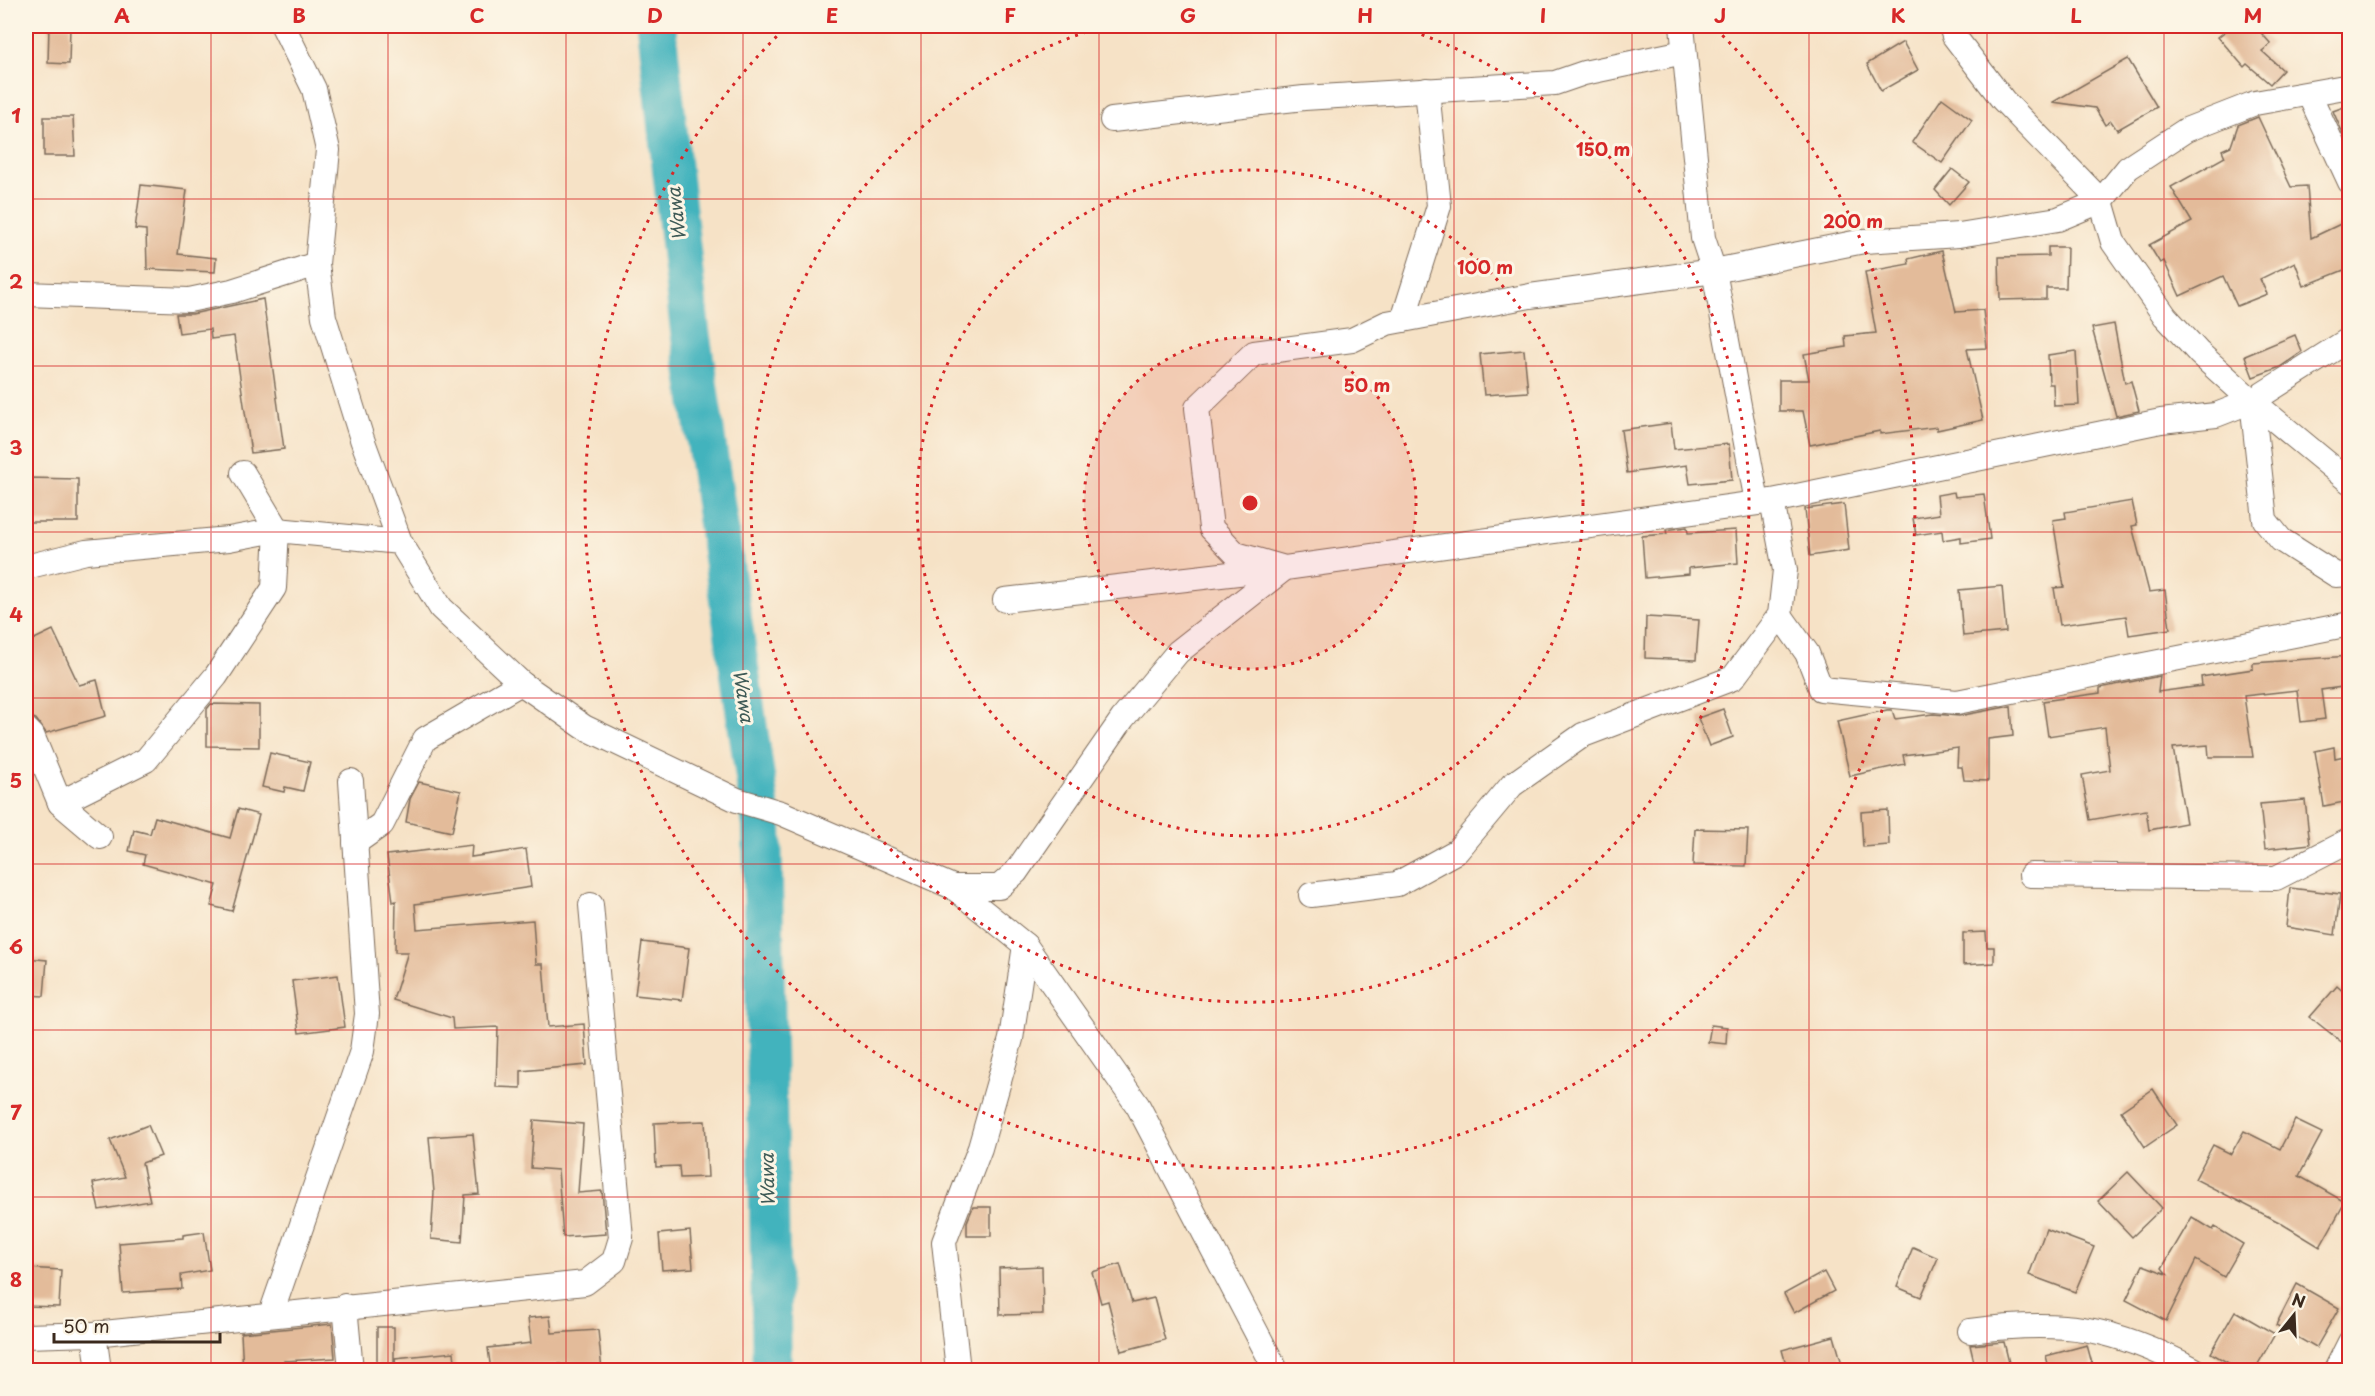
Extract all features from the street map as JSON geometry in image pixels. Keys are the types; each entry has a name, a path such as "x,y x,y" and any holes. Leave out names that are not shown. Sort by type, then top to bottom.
{"street":[{"path":"283,26 314,89 328,150 317,264 328,328 362,439 400,542 441,608 521,683 584,727 737,800 781,813 953,888 1025,945 1138,1106 1276,1371"},
{"path":"1311,895 1397,884 1457,851 1512,785 1583,735 1732,678 1780,615 1785,570 1765,502 1714,271 1703,238 1682,26"},
{"path":"1951,26 1954,36 2002,100 2101,201 2113,242 2165,316 2199,353 2252,401 2349,482"},
{"path":"1112,120 1304,98 1555,83 1584,73 1684,52"},
{"path":"1285,568 1236,554 1210,528 1197,408 1254,353 1352,340 1387,323 1530,296 1714,271 1864,241 1959,235 2058,219 2101,201 2128,168 2186,130 2255,104 2349,86"},
{"path":"1403,320 1439,206 1427,90"},
{"path":"2309,94 2349,182"},
{"path":"26,294 189,300 232,291 317,264"},
{"path":"1005,600 1285,568 1765,502 2162,421 2216,415 2252,401 2349,339"},
{"path":"2252,401 2265,520 2281,540 2308,558 2336,575 2349,574"},
{"path":"60,802 146,760 216,676 274,588 278,530 243,473"},
{"path":"26,567 86,552 229,539 278,530 400,542"},
{"path":"953,888 999,887 1016,872 1123,718 1178,652 1285,568"},
{"path":"1780,615 1807,653 1821,689 1957,702 2349,624"},
{"path":"355,843 382,824 424,739 521,683"},
{"path":"26,729 32,735 60,802 100,837"},
{"path":"271,1314 362,1051 367,1014 351,781"},
{"path":"2031,876 2276,878 2349,840"},
{"path":"26,1336 94,1334 345,1306 585,1283 614,1261 621,1238 591,905"},
{"path":"958,1371 944,1242 980,1148 1011,1039 1025,945"},
{"path":"345,1306 351,1371"},
{"path":"1970,1331 2023,1324 2082,1327 2154,1348 2195,1371"},
{"path":"94,1334 99,1371"},
{"path":"2336,1371 2349,1342"}],"building":[{"path":"49,26 70,26 69,64 48,63"},
{"path":"2232,26 2255,26 2271,44 2262,51 2283,70 2270,84 2247,64 2244,67 2218,37"},
{"path":"1903,42 1918,70 1881,91 1867,64"},
{"path":"2128,59 2157,107 2117,130 2111,121 2105,125 2095,108 2053,102"},
{"path":"1942,98 1972,120 1942,163 1912,142"},
{"path":"2349,105 2349,147 2333,111"},
{"path":"44,117 73,117 75,156 44,156"},
{"path":"2258,117 2291,187 2307,186 2311,238 2349,220 2349,268 2304,286 2295,262 2260,279 2267,294 2237,306 2223,276 2180,296 2164,261 2160,263 2149,245 2192,222 2171,187 2225,157 2222,150 2231,146 2238,125"},
{"path":"1952,169 1969,182 1949,205 1935,190"},
{"path":"141,185 187,190 178,254 216,258 215,272 147,269 146,230 135,229"},
{"path":"2048,247 2067,247 2066,288 2046,288 2046,299 2000,300 1999,257 2048,256"},
{"path":"1942,251 1956,312 1983,310 1987,348 1967,349 1983,420 1937,430 1937,427 1880,434 1880,431 1810,445 1803,411 1779,411 1779,380 1809,380 1804,354 1846,347 1845,336 1876,333 1865,272 1909,264 1908,259"},
{"path":"263,299 284,449 251,453 234,336 211,339 210,329 179,333 176,314 192,314"},
{"path":"2114,324 2125,383 2131,381 2139,411 2116,416 2092,328"},
{"path":"2295,335 2302,352 2280,367 2253,377 2245,356"},
{"path":"1524,350 1528,392 1484,395 1480,354"},
{"path":"2076,351 2079,405 2054,406 2053,384 2049,384 2048,355"},
{"path":"1671,423 1674,449 1729,444 1732,480 1690,484 1687,465 1627,473 1621,430"},
{"path":"26,478 78,479 78,522 26,522"},
{"path":"1954,492 1955,497 1984,494 1990,539 1961,543 1961,537 1943,540 1942,531 1916,535 1913,518 1939,514 1937,495"},
{"path":"2132,501 2137,525 2132,526 2149,592 2165,590 2170,629 2129,635 2126,616 2060,625 2054,588 2064,587 2053,520 2066,518 2065,512"},
{"path":"1844,504 1849,550 1810,556 1805,509"},
{"path":"1687,527 1688,533 1736,530 1738,563 1689,568 1689,574 1645,578 1642,536 1667,534 1666,530"},
{"path":"2002,586 2006,632 1963,636 1959,590"},
{"path":"1646,617 1699,620 1696,660 1645,658"},
{"path":"53,630 79,685 97,680 106,716 46,733 36,719 26,715 26,643"},
{"path":"2349,656 2349,686 2321,690 2325,719 2301,722 2297,690 2244,696 2253,757 2209,757 2208,745 2173,748 2186,823 2149,830 2146,810 2090,820 2082,775 2110,770 2105,727 2048,736 2043,701 2100,693 2100,688 2160,676 2158,692 2202,686 2201,677 2253,669 2253,663"},
{"path":"211,704 259,705 259,747 207,746 207,709"},
{"path":"2011,706 2013,736 1988,739 1988,781 1964,780 1962,767 1957,767 1958,748 1903,755 1905,764 1850,776 1837,721 1887,710 1892,710 1895,719 1933,714 1959,716"},
{"path":"1723,709 1733,737 1709,746 1698,718"},
{"path":"2334,747 2335,758 2349,755 2349,801 2324,806 2315,751"},
{"path":"270,753 310,762 303,791 285,787 284,792 262,787"},
{"path":"419,782 461,791 452,832 406,822 410,799"},
{"path":"2305,800 2310,844 2265,849 2260,804"},
{"path":"238,809 259,815 232,911 211,906 217,885 143,864 145,855 129,851 134,830 150,834 155,817 230,838"},
{"path":"1888,810 1889,845 1863,847 1861,812"},
{"path":"1695,829 1748,830 1746,866 1693,865"},
{"path":"472,845 471,857 526,849 531,887 415,904 417,929 533,920 536,964 543,964 548,1027 584,1024 587,1065 521,1071 521,1088 496,1087 498,1027 453,1029 452,1018 393,1000 408,952 395,952 396,901 393,902 387,855"},
{"path":"2290,888 2340,894 2335,935 2286,927"},
{"path":"1986,932 1987,947 1994,947 1994,963 1963,965 1963,933"},
{"path":"642,942 689,948 682,1000 635,995"},
{"path":"26,958 47,960 44,996 26,995"},
{"path":"338,975 345,1027 299,1033 292,981"},
{"path":"2337,986 2349,997 2349,1048 2310,1017"},
{"path":"1711,1025 1727,1027 1726,1044 1708,1042"},
{"path":"2153,1089 2177,1125 2145,1147 2121,1111"},
{"path":"534,1120 583,1124 578,1193 602,1191 606,1234 563,1237 558,1170 531,1168"},
{"path":"2295,1120 2322,1133 2299,1176 2345,1202 2320,1247 2279,1222 2195,1179 2213,1145 2231,1154 2244,1131 2280,1149"},
{"path":"705,1121 708,1177 680,1178 679,1166 656,1167 654,1123"},
{"path":"148,1125 161,1156 142,1163 150,1201 99,1210 93,1183 125,1177 110,1140"},
{"path":"473,1134 479,1194 465,1195 462,1242 431,1239 434,1192 429,1137"},
{"path":"2128,1172 2162,1208 2132,1237 2098,1201"},
{"path":"973,1207 991,1207 991,1236 967,1236 967,1222"},
{"path":"2192,1217 2213,1230 2215,1227 2243,1244 2224,1277 2196,1260 2166,1321 2126,1300 2143,1265 2167,1274 2162,1268"},
{"path":"2046,1229 2094,1247 2075,1292 2029,1275"},
{"path":"690,1231 693,1268 662,1270 659,1234"},
{"path":"204,1232 210,1270 181,1275 182,1289 123,1293 119,1243 183,1238 183,1235"},
{"path":"1913,1247 1938,1258 1921,1297 1897,1287"},
{"path":"1120,1264 1132,1303 1154,1298 1165,1340 1121,1351 1108,1301 1101,1303 1092,1272"},
{"path":"1042,1266 1043,1314 1000,1315 999,1268"},
{"path":"26,1268 61,1270 59,1307 26,1306"},
{"path":"1824,1272 1834,1291 1794,1313 1784,1294"},
{"path":"2297,1284 2339,1308 2316,1348 2276,1325"},
{"path":"2235,1311 2275,1334 2254,1371 2242,1371 2211,1353"},
{"path":"550,1316 552,1333 598,1330 602,1371 560,1371 560,1364 524,1367 524,1371 491,1371 488,1348 531,1343 528,1318"},
{"path":"332,1324 335,1358 284,1361 284,1371 243,1371 241,1333"},
{"path":"377,1327 394,1327 394,1371 377,1371"},
{"path":"1834,1336 1844,1371 1788,1371 1782,1350"},
{"path":"2004,1342 2011,1371 1976,1371 1970,1345"},
{"path":"2087,1345 2094,1371 2050,1371 2046,1356"},
{"path":"454,1352 456,1371 396,1371 395,1358"}],"waterway":[{"name":"Wawa","path":"656,26 690,331 762,825 772,1370"}]}
